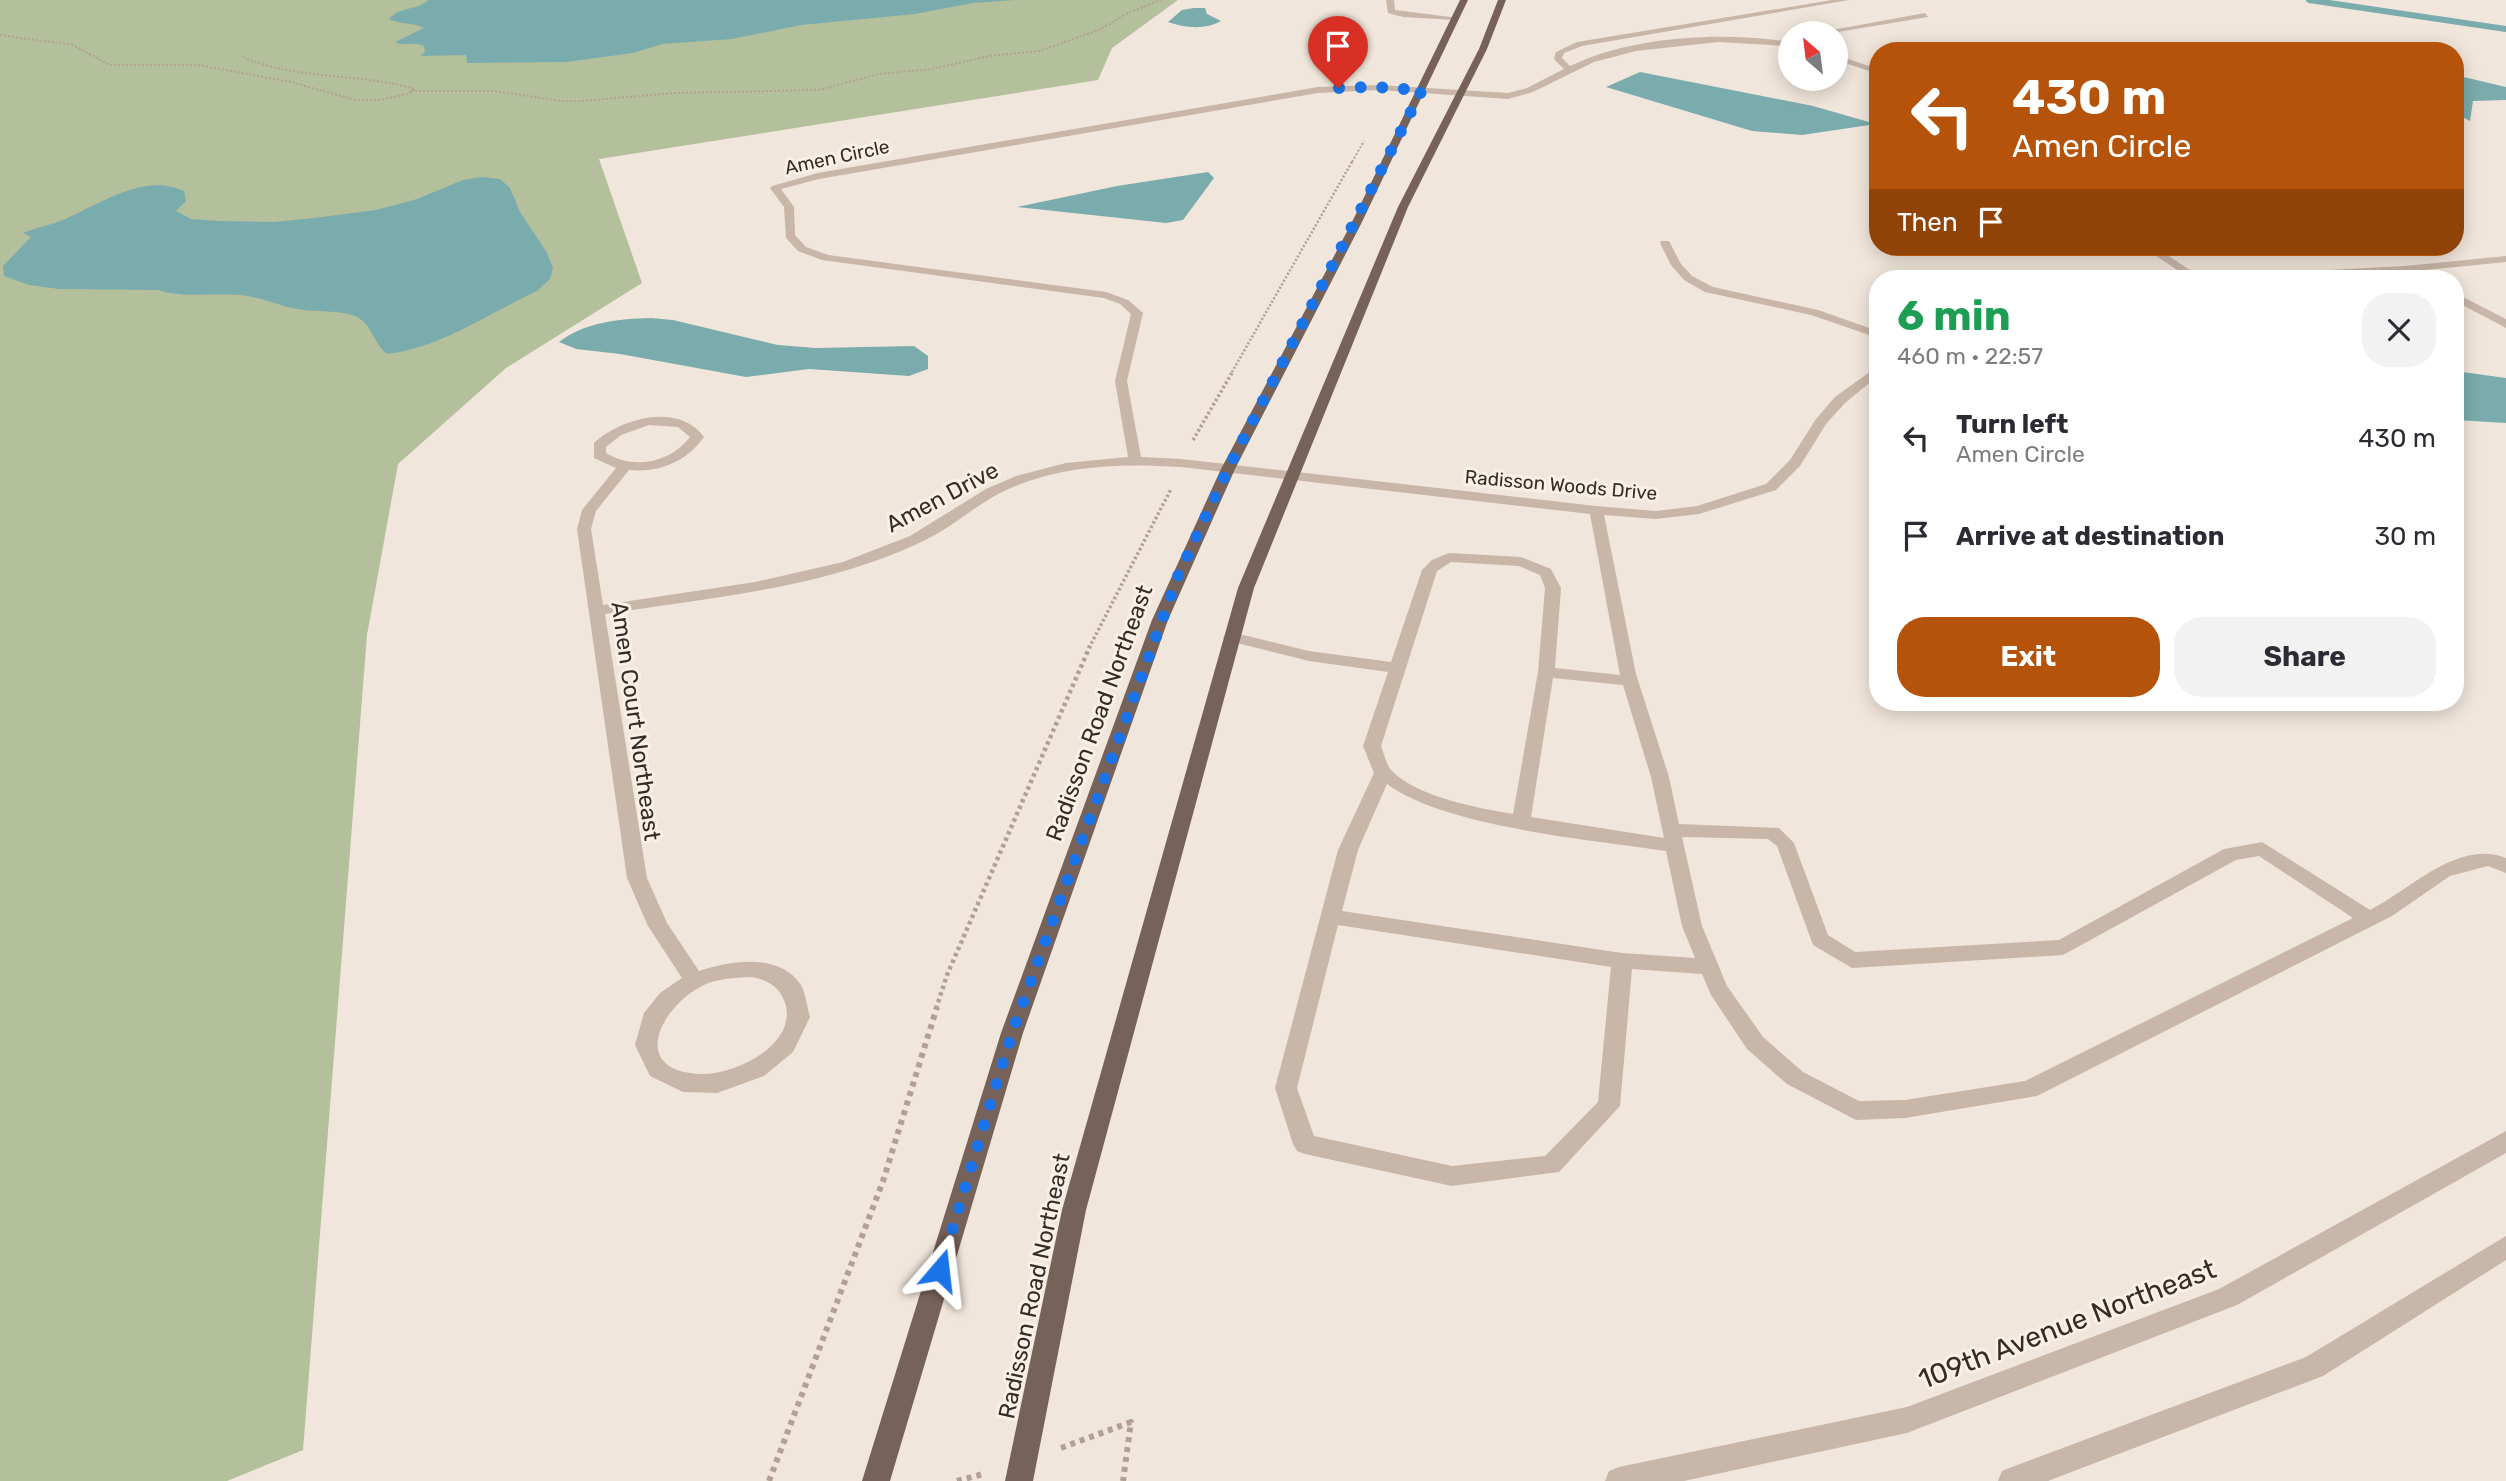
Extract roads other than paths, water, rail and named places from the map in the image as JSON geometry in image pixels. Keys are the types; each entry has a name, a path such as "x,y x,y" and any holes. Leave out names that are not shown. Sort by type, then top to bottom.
{"main road":[{"name":"Radisson Road Northeast","path":"876,1481 1016,1020 1160,620 1228,469 1422,90 1464,0"},
{"name":"Radisson Road Northeast","path":"1021,1472 1074,1210 1246,588 1403,207 1483,49 1502,0"}],"street":[{"path":"1390,0 1391,11 1403,15 1455,18"},
{"path":"1570,70 1558,59 1560,52 1580,44 1845,0"},
{"path":"1848,28 1925,15"},
{"path":"1422,90 1496,96 1521,93 1588,61 1622,51 1724,39 1778,41"},
{"path":"1848,61 1869,69"},
{"name":"Amen Circle","path":"1135,459 1121,381 1137,313 1124,302 1106,295 826,258 802,249 790,236 789,207 775,188 831,173 1318,90 1354,86 1422,90"},
{"path":"1665,243 1676,265 1688,278 1709,290 1814,312 1869,332"},
{"path":"2162,256 2184,270"},
{"path":"2386,270 2506,259"},
{"path":"2464,301 2506,324"},
{"name":"Radisson Woods Drive","path":"1228,469 1596,510 1656,515 1699,510 1771,487 1795,463 1821,422 1840,400 1869,377"},
{"path":"649,421 677,422 691,427 697,437 690,448 666,461 625,466 608,462 599,455 599,446 610,435 626,427 649,421"},
{"name":"Amen Drive","path":"597,611 798,577 848,565 896,549 998,489 1069,467 1135,459 1228,469"},
{"name":"Amen Court Northeast","path":"625,466 589,510 584,529 637,878 658,926 694,980"},
{"path":"1596,510 1630,681 1660,777 1692,926 1718,989 1755,1043 1795,1079 1856,1111 1905,1109 2029,1090 2369,919 2444,871 2489,859 2506,866"},
{"path":"1521,822 1546,672 1553,588 1546,572 1521,562 1449,557 1437,562 1430,570 1373,746 1383,773 1413,794 1488,816 1521,822 1673,838 1772,833 1785,843 1819,940 1852,960 2063,947 2231,853 2262,849 2369,919"},
{"path":"1231,637 1309,656 1397,668"},
{"path":"1546,672 1630,681"},
{"path":"1383,773 1348,850 1286,1088 1305,1144 1452,1176 1551,1165 1609,1106 1622,961"},
{"path":"1331,917 1622,961 1709,967"},
{"path":"752,969 773,974 792,989 799,1017 785,1046 755,1070 717,1084 684,1083 658,1070 646,1045 652,1019 667,999 694,980 732,970 752,969"},
{"name":"109th Avenue Northeast","path":"1619,1481 1906,1420 2228,1297 2506,1141"},
{"path":"2012,1481 2314,1367 2506,1247"}],"water":[{"path":"428,0 1015,0 973,3 915,14 801,25 732,39 662,44 633,53 566,62 467,63 466,55 420,56 425,52 424,46 395,42 424,28 389,19 398,12 419,6"},
{"path":"1205,8 1207,14 1221,21 1209,26 1195,27 1168,22 1182,10"},
{"path":"1640,72 1813,106 1869,122 1869,125 1802,135 1752,131 1606,87"},
{"path":"2464,77 2506,87 2506,100 2473,101 2470,121 2464,118"},
{"path":"1208,172 1214,178 1183,220 1166,223 1017,207 1117,186"},
{"path":"482,177 500,179 510,188 520,212 546,251 553,268 550,279 537,291 464,328 407,350 387,354 362,321 345,313 295,309 230,294 188,295 158,290 59,289 29,285 4,276 3,266 31,237 23,233 60,221 123,192 139,188 169,186 184,191 186,201 176,211 191,219 274,222 376,210 417,199 463,180"},
{"path":"651,318 673,320 778,345 815,348 914,346 928,356 928,369 909,376 809,369 746,377 620,354 576,349 559,342 591,326"},
{"path":"2464,372 2506,378 2506,423 2464,421"}],"waterway":[{"path":"2309,0 2506,29"}]}
